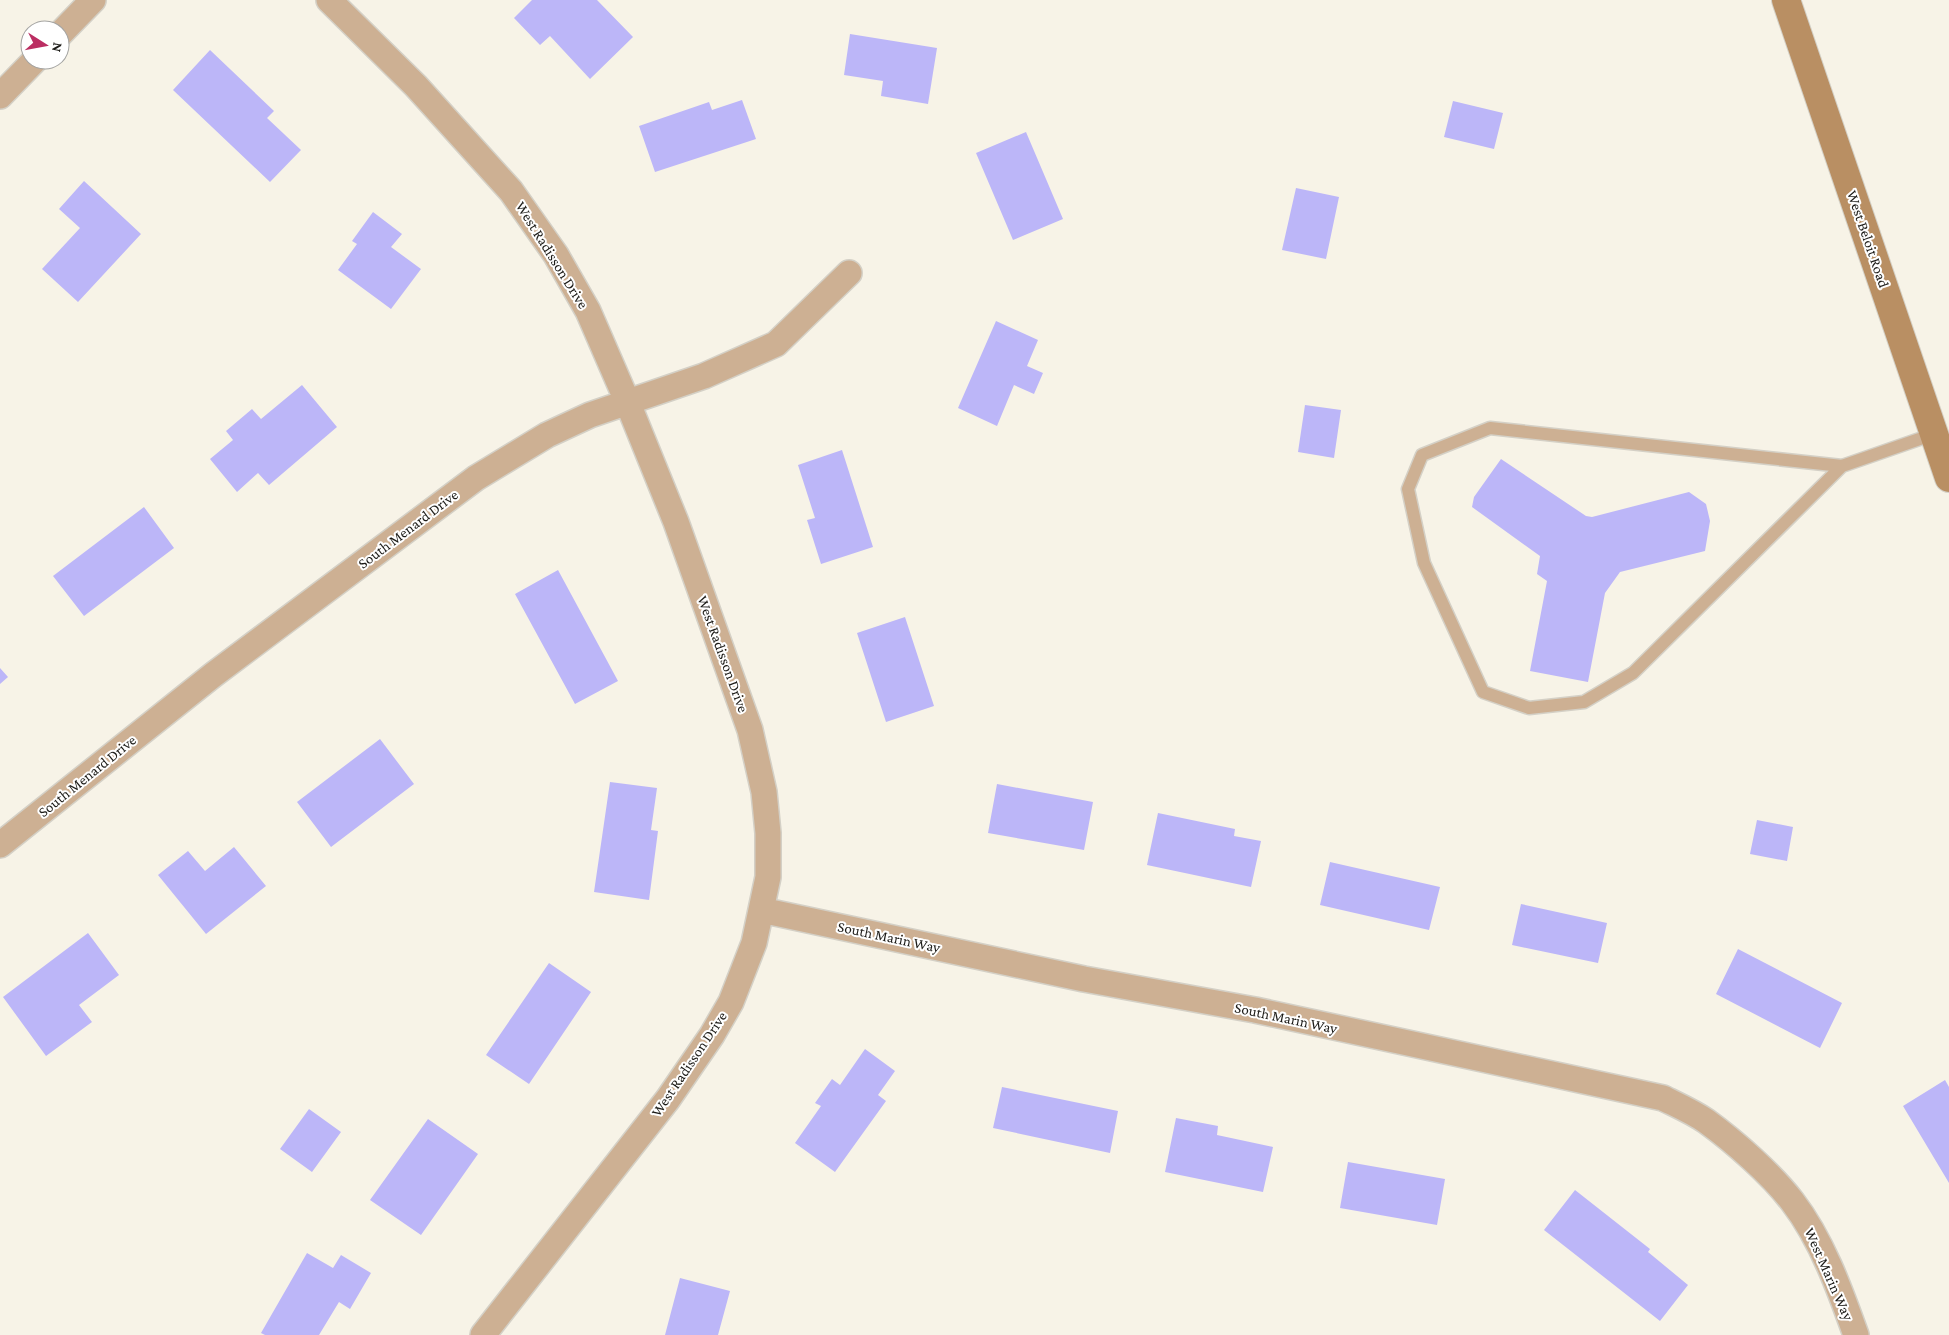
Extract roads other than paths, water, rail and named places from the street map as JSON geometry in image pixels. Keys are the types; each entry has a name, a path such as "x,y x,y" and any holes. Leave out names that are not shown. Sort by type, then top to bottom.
{"main road":[{"name":"West Beloit Road","path":"1786,0 1949,478"}],"street":[{"path":"70,24 93,0"},
{"name":"West Radisson Drive","path":"329,0 358,31 416,86 511,191 556,255 588,311 676,522 750,730 764,792 768,833 768,877 754,943 731,1002 712,1035 668,1099 483,1335"},
{"path":"0,96 25,70"},
{"name":"South Menard Drive","path":"0,845 213,675 476,478 547,435 590,415 704,376 776,344 848,273"},
{"name":"South Marin Way","path":"761,910 1084,979 1254,1010 1663,1098 1705,1121 1746,1154 1781,1190"},
{"name":"West Marin Way","path":"1781,1190 1792,1201 1814,1237 1843,1299 1856,1335"}],"lane":[{"path":"1842,466 1633,674 1584,702 1529,708 1483,692 1424,563 1408,489 1422,455 1490,428 1842,466 1934,434"}]}
